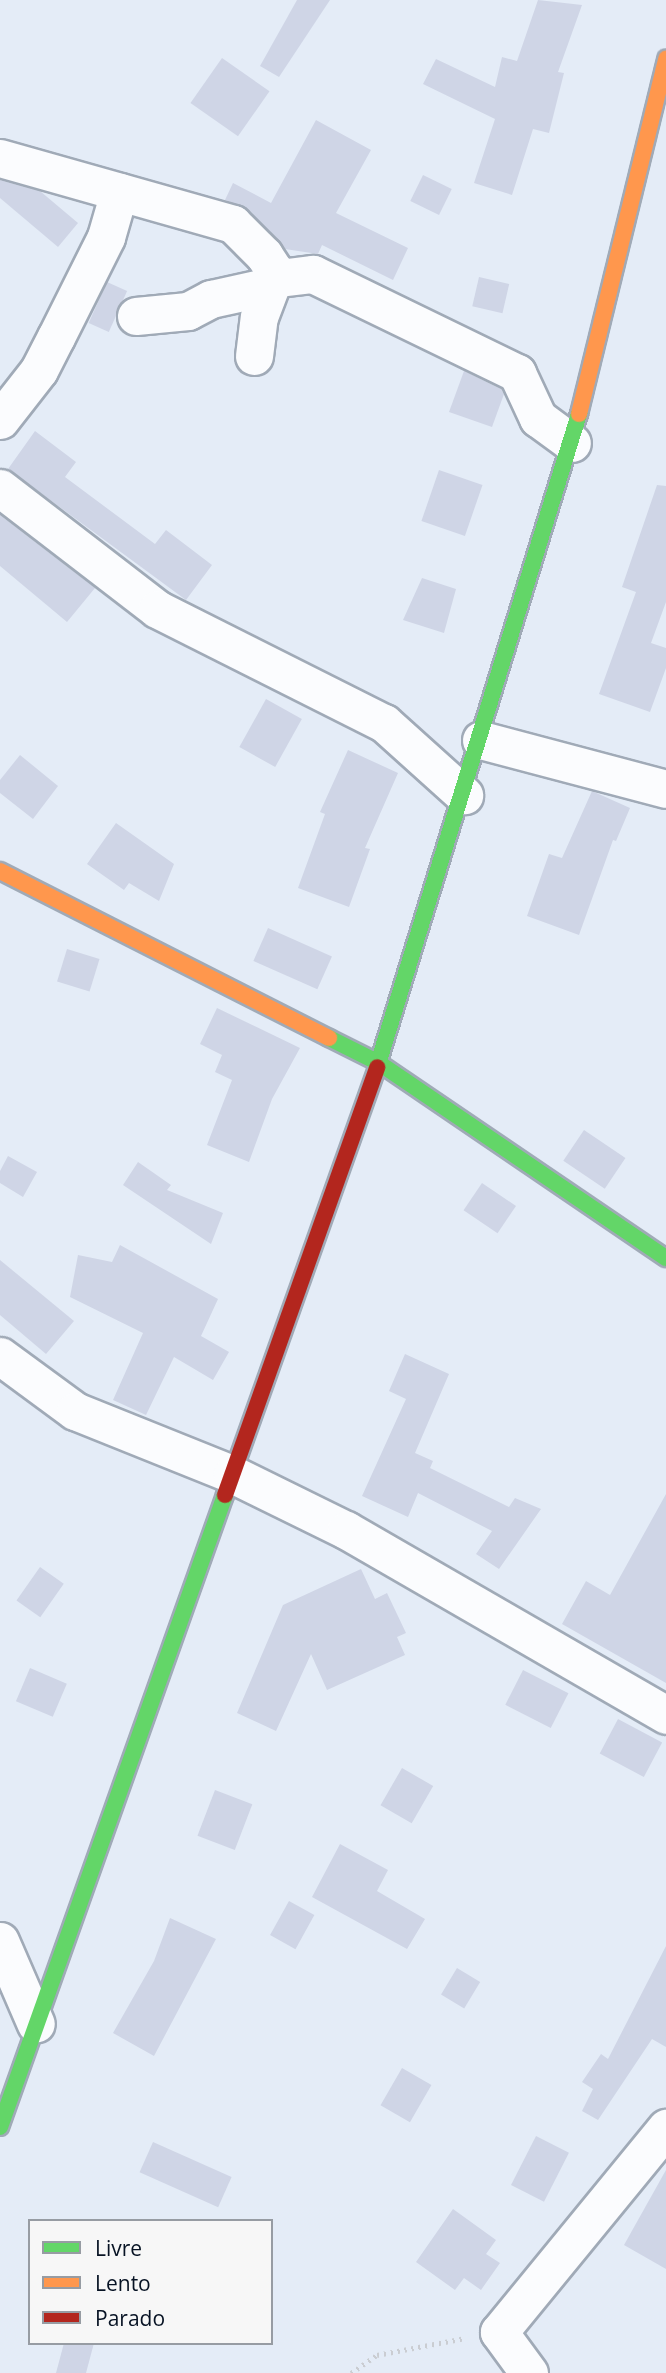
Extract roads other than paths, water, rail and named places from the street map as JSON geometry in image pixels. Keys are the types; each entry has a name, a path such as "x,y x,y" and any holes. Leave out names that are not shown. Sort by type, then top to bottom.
{"main road":[{"path":"0,2127 379,1063 572,443 666,59"},
{"path":"0,871 379,1063 526,1167 666,1258"}],"street":[{"path":"0,158 233,224 273,279"},
{"path":"0,420 39,370 106,237 119,192"},
{"path":"136,316 188,311 211,299 273,279 313,274 517,373 538,418 572,443"},
{"path":"254,356 259,317 273,279"},
{"path":"0,488 157,609 384,723 464,795"},
{"path":"481,740 666,789"},
{"path":"0,1356 75,1411 232,1474 346,1530 666,1715"},
{"path":"0,1941 37,2024"},
{"path":"529,2373 499,2332 666,2128"}]}
